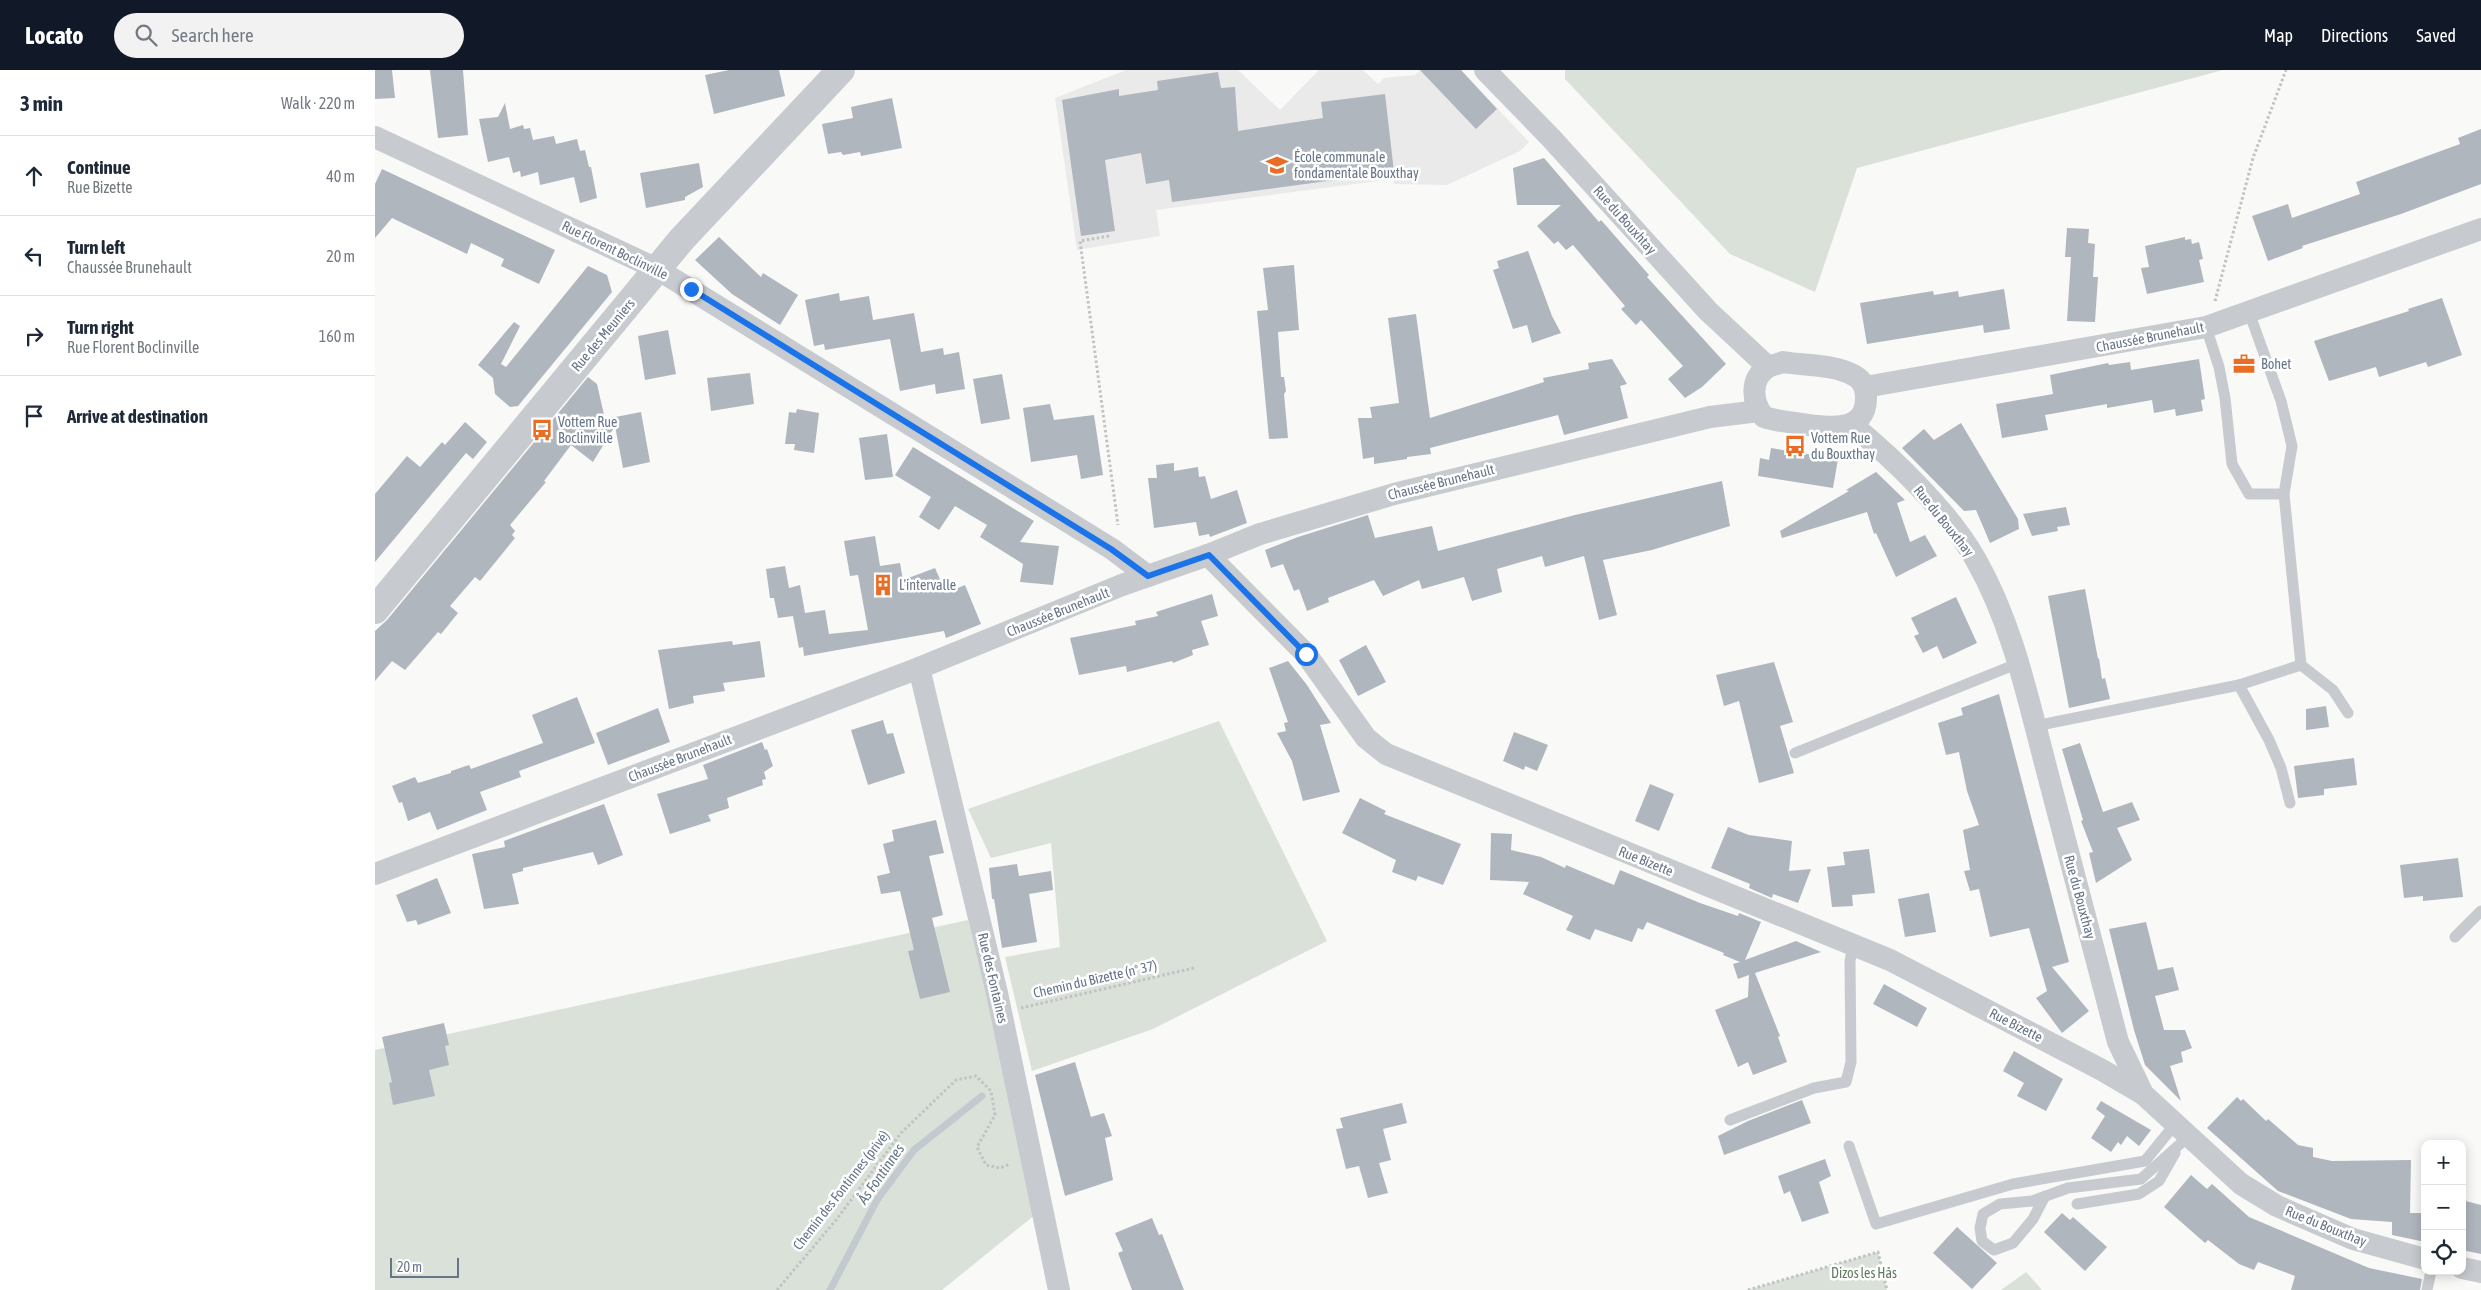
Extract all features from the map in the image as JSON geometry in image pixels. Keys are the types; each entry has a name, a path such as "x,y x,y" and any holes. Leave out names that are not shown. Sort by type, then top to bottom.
{"street":[{"name":"Rue des Meuniers","path":"375,610 682,238 841,70"},
{"name":"Rue du Bouxhtay","path":"1485,70 1551,138 1708,311 1768,367"},
{"name":"Rue Florent Boclinville","path":"375,137 657,269 1111,549 1148,576"},
{"name":"Chaussée Brunehault","path":"1865,386 2209,326 2481,229"},
{"path":"1783,362 1838,370 1856,376 1865,386 1866,401 1860,415 1851,424 1836,428 1772,420 1764,417 1754,399 1755,387 1759,376 1768,367 1783,362"},
{"name":"Chaussée Brunehault","path":"375,874 919,668 1148,576 1209,555 1260,534 1394,494 1709,417 1759,410"},
{"name":"Rue du Bouxthay","path":"1851,424 1883,449 1948,520 1975,558 1996,599 2019,664 2118,1042 2143,1094 2181,1135 2241,1184 2277,1206 2353,1239 2421,1259"},
{"name":"Rue Bizette","path":"1209,555 1306,654 1366,738 1386,754 1899,965 2102,1070 2143,1094"},
{"name":"Rue des Fontaines","path":"919,668 1001,1013 1059,1290"},
{"path":"2466,1269 2481,1272"}],"lane":[{"path":"2249,312 2281,401 2291,446 2284,494 2301,665 2333,690 2348,713"},
{"path":"2209,326 2225,398 2232,464 2249,494 2284,494"},
{"path":"1795,753 2019,664"},
{"path":"2035,726 2239,685 2301,665"},
{"path":"2239,685 2269,740 2281,768 2290,803"},
{"path":"2455,937 2481,911"},
{"path":"1729,1120 1814,1088 1846,1082 1851,1062 1849,961 1853,945"},
{"path":"1849,1146 1876,1224 2013,1184 2145,1161 2181,1135"},
{"path":"2045,1196 2033,1219 2013,1243 1994,1250 1982,1241 1980,1228 1983,1214 2000,1204 2031,1201 2045,1196 2068,1188 2141,1179 2181,1135"},
{"path":"2077,1204 2139,1194 2159,1180 2181,1135"},
{"path":"2427,1290 2430,1275"}],"path":[{"path":"2209,326 2253,158 2286,70"},
{"path":"1109,236 1080,241 1119,533 1111,549"},
{"name":"Chemin du Bizette (n° 37)","path":"1001,1013 1194,968"},
{"name":"Chemin des Fontinnes (privé)","path":"777,1290 836,1220 901,1133 956,1080 976,1076 991,1090 995,1115 977,1147 986,1165 1001,1168 1032,1157"},
{"path":"1749,1290 1878,1252 1887,1290"}],"shaded area":[{"name":"École communale fondamentale Bouxthay","path":"1126,70 1238,70 1280,110 1319,70 1363,70 1378,84 1384,78 1415,75 1420,70 1461,70 1529,142 1520,151 1447,185 1394,184 1393,179 1156,210 1160,236 1077,250 1055,98"}],"green space":[{"path":"1565,70 2223,70 1857,168 1815,292 1730,254 1565,79"},
{"path":"1219,721 1327,941 1153,1029 1032,1071 1005,957 1060,947 1051,843 991,858 968,809"},
{"path":"968,920 1041,1210 942,1290 375,1290 375,1050"},
{"name":"Dizos les Hås","path":"1878,1252 1887,1290 1748,1290"},
{"path":"2026,1272 2042,1290 2001,1290"}],"building":[{"path":"375,70 392,70 395,98 375,99"},
{"path":"430,70 463,70 468,135 438,138"},
{"path":"729,70 779,70 785,96 714,114 705,75"},
{"path":"1420,70 1461,70 1497,109 1476,129"},
{"path":"1218,72 1221,88 1235,87 1238,131 1323,118 1321,102 1385,94 1394,172 1172,202 1169,180 1146,184 1141,153 1105,160 1115,231 1081,236 1062,100 1119,89 1119,96 1158,90 1157,81"},
{"path":"892,98 902,148 861,156 860,152 843,155 841,152 828,154 822,124 853,118 851,107"},
{"path":"505,103 510,129 523,125 524,129 530,128 533,140 554,136 556,144 577,139 580,151 585,150 589,167 591,167 597,198 580,203 574,177 540,185 538,172 521,177 520,171 513,173 509,157 488,162 479,119 498,117"},
{"path":"2481,129 2481,184 2401,214 2302,246 2303,248 2268,261 2252,216 2288,204 2292,218 2360,194 2356,182 2460,144 2458,138"},
{"path":"1544,158 1599,222 1601,220 1649,275 1647,277 1726,364 1702,387 1685,398 1668,379 1683,366 1641,320 1636,325 1621,309 1625,306 1573,245 1566,250 1558,241 1554,244 1537,226 1561,205 1517,205 1513,168"},
{"path":"699,163 703,187 685,197 685,200 646,208 640,173"},
{"path":"382,169 555,250 539,284 501,266 504,259 471,243 467,254 392,218 375,238 375,184"},
{"path":"2067,228 2089,229 2088,243 2095,244 2093,277 2098,277 2095,322 2067,321 2071,257 2065,257"},
{"path":"719,237 761,277 763,273 798,295 780,325 732,294 695,260"},
{"path":"2185,237 2185,240 2191,239 2192,244 2199,242 2203,259 2199,260 2204,282 2147,294 2141,268 2149,267 2145,246"},
{"path":"1528,251 1552,316 1561,333 1532,343 1527,325 1513,329 1493,270 1499,268 1497,261"},
{"path":"1294,265 1299,330 1278,332 1281,377 1284,377 1286,391 1284,394 1288,438 1269,439 1257,311 1268,310 1263,268"},
{"path":"588,266 607,275 612,292 518,406 510,407 495,394 493,378 478,365 514,322 520,326 501,364 506,367"},
{"path":"2004,289 2010,329 1984,333 1983,325 1867,344 1860,303 1933,291 1934,295 1958,291 1959,297"},
{"path":"839,293 840,301 869,296 873,320 914,313 921,352 943,348 944,355 959,352 965,389 936,394 935,384 900,391 890,339 825,350 824,344 814,346 805,300"},
{"path":"2442,298 2462,355 2428,367 2426,362 2379,377 2376,367 2329,381 2314,341 2409,311 2408,309"},
{"path":"1416,314 1430,418 1544,382 1543,378 1589,369 1588,363 1612,359 1627,384 1620,386 1628,418 1564,435 1558,415 1430,448 1431,454 1374,464 1374,457 1363,459 1358,418 1372,418 1370,407 1399,403 1388,318"},
{"path":"668,330 676,374 645,380 638,336"},
{"path":"2199,359 2205,399 2201,400 2203,411 2176,416 2175,409 2154,413 2152,400 2107,408 2107,404 2045,415 2048,430 2002,438 1996,404 2053,394 2050,375 2108,363 2109,365 2130,362 2131,370"},
{"path":"750,373 754,404 711,411 707,378"},
{"path":"1002,374 1010,419 981,424 973,379"},
{"path":"588,377 597,384 605,419 641,412 650,462 623,468 615,426 593,462 571,445 544,481 546,482 510,525 515,531 512,535 515,538 480,581 475,577 450,606 458,613 441,634 438,632 405,670 392,661 375,681 375,631 387,620"},
{"path":"1050,404 1054,420 1094,415 1103,475 1081,479 1077,455 1031,462 1023,408"},
{"path":"797,409 819,413 814,453 794,450 795,444 785,444 789,412 796,413"},
{"path":"465,422 487,442 473,459 466,453 375,562 375,494 407,456 420,467 442,442 445,445"},
{"path":"1961,423 2018,519 2019,529 1990,543 1976,510 1964,511 1902,448 1924,429 1934,440"},
{"path":"887,434 893,477 865,480 859,438"},
{"path":"913,447 1034,521 1020,542 1059,546 1053,585 1020,582 1023,564 980,537 987,525 955,506 939,530 919,517 931,497 895,475"},
{"path":"1771,448 1838,459 1833,488 1758,476 1760,458 1769,460"},
{"path":"1174,463 1174,471 1198,467 1199,477 1205,476 1211,499 1237,490 1247,523 1210,537 1209,534 1199,536 1196,522 1154,528 1148,478 1157,478 1156,465"},
{"path":"1876,472 1905,500 1897,503 1910,542 1925,535 1937,556 1896,577 1876,533 1874,534 1867,512 1782,538 1780,531 1849,491 1846,490"},
{"path":"1722,481 1730,526 1652,550 1603,560 1617,615 1599,620 1584,556 1545,567 1542,556 1497,569 1502,592 1472,601 1464,577 1422,589 1419,580 1383,596 1374,580 1328,598 1329,602 1307,611 1299,589 1294,591 1283,564 1271,568 1265,550 1298,537 1368,515 1375,538 1432,526 1438,551 1575,515"},
{"path":"2066,507 2070,525 2057,527 2058,531 2032,536 2023,514"},
{"path":"875,536 880,566 900,563 903,580 935,568 946,593 965,585 981,624 946,638 944,631 804,656 803,647 799,648 793,616 778,618 774,598 770,598 766,569 785,566 789,588 800,585 805,613 825,610 829,634 868,630 858,575 850,576 844,541"},
{"path":"2085,589 2102,679 2105,678 2110,699 2069,708 2048,596"},
{"path":"1212,594 1218,616 1201,621 1209,645 1192,650 1193,655 1173,663 1172,661 1127,672 1126,666 1079,675 1070,638 1136,625 1135,621 1158,616 1156,612"},
{"path":"1956,597 1977,643 1943,659 1937,646 1923,653 1914,636 1919,634 1911,618"},
{"path":"732,641 733,645 760,641 765,677 723,683 725,691 693,696 694,703 669,709 658,650"},
{"path":"1366,645 1386,682 1358,696 1339,660"},
{"path":"1288,661 1307,685 1331,723 1320,725 1340,792 1303,801 1292,761 1277,733 1286,731 1284,723 1288,722 1269,668"},
{"path":"1774,662 1793,722 1780,726 1794,773 1759,783 1739,701 1724,706 1716,675"},
{"path":"1999,694 2069,962 2052,967 2089,1011 2062,1033 2036,998 2047,991 2029,928 1990,937 1979,889 1970,891 1964,871 1970,870 1963,830 1979,825 1967,791 1959,752 1946,755 1938,723 1963,715 1961,708"},
{"path":"577,697 595,743 519,771 521,777 480,792 487,810 437,830 430,812 408,821 402,802 399,803 392,786 415,777 418,783 451,773 451,771 469,765 471,769 543,743 532,715"},
{"path":"2326,706 2329,727 2306,730 2306,709"},
{"path":"658,708 670,742 608,765 596,733"},
{"path":"883,720 887,734 893,733 905,773 868,785 851,730"},
{"path":"1514,732 1548,745 1537,771 1525,766 1524,770 1503,761"},
{"path":"762,742 765,750 767,749 773,766 764,772 766,779 762,780 763,785 727,798 729,808 708,815 711,821 670,834 657,794 708,779 703,765"},
{"path":"2080,743 2103,812 2132,802 2140,820 2117,828 2132,860 2096,883 2089,853 2093,852 2081,821 2083,820 2062,749"},
{"path":"2354,758 2357,785 2324,789 2324,795 2298,798 2294,766"},
{"path":"1650,784 1674,794 1659,831 1635,821"},
{"path":"1360,798 1386,811 1384,814 1461,844 1443,885 1418,876 1416,881 1392,872 1396,860 1342,833"},
{"path":"604,804 623,855 598,865 593,852 523,868 523,871 512,874 519,904 484,909 472,854 505,847 504,841"},
{"path":"936,820 944,853 929,856 943,915 932,918 950,992 920,999 908,951 914,950 900,891 881,894 877,876 890,873 883,844 894,841 892,830"},
{"path":"1728,827 1749,835 1792,841 1789,871 1811,869 1798,903 1773,894 1772,898 1749,888 1750,884 1711,868"},
{"path":"1491,833 1512,834 1511,850 1541,857 1565,868 1566,865 1614,885 1620,870 1700,903 1738,916 1739,913 1761,922 1745,960 1796,941 1821,952 1755,973 1780,1036 1778,1037 1787,1062 1753,1075 1748,1062 1738,1067 1715,1010 1748,997 1749,975 1738,979 1733,964 1740,962 1723,955 1724,953 1647,922 1643,930 1638,928 1632,942 1595,929 1590,940 1566,930 1573,916 1523,894 1529,882 1490,880"},
{"path":"1869,849 1875,893 1852,895 1853,906 1832,907 1827,867 1845,865 1843,852"},
{"path":"2458,858 2463,897 2423,901 2423,896 2404,898 2400,865"},
{"path":"1017,864 1019,876 1051,871 1053,890 1029,894 1037,942 1002,948 994,899 992,899 989,868"},
{"path":"437,878 451,913 418,925 416,920 407,922 396,895"},
{"path":"1929,893 1936,932 1905,937 1898,899"},
{"path":"2146,922 2158,970 2173,967 2179,990 2155,996 2164,1030 2185,1030 2192,1048 2181,1052 2183,1062 2170,1066 2181,1101 2145,1065 2134,1030 2109,929"},
{"path":"1884,984 1927,1008 1917,1027 1873,1004"},
{"path":"444,1023 449,1045 445,1046 449,1065 429,1070 435,1096 393,1105 389,1083 392,1082 382,1037"},
{"path":"2014,1051 2063,1079 2046,1111 2017,1096 2024,1083 2003,1071"},
{"path":"1075,1062 1091,1117 1104,1113 1112,1136 1105,1138 1113,1180 1065,1196 1035,1075"},
{"path":"2237,1097 2241,1101 2243,1099 2266,1121 2268,1119 2298,1145 2313,1148 2313,1157 2332,1161 2411,1160 2410,1213 2421,1213 2421,1241 2392,1235 2392,1222 2351,1219 2278,1191 2207,1128"},
{"path":"1802,1100 1811,1123 1724,1155 1718,1136 1748,1121"},
{"path":"2101,1101 2151,1130 2139,1146 2127,1136 2121,1145 2118,1142 2111,1152 2091,1138 2105,1116 2096,1109"},
{"path":"1402,1103 1407,1123 1383,1129 1391,1160 1379,1163 1388,1193 1368,1198 1359,1166 1346,1169 1336,1129 1343,1128 1340,1118"},
{"path":"1825,1159 1831,1176 1819,1182 1829,1213 1802,1222 1790,1191 1784,1194 1778,1176"},
{"path":"2191,1175 2207,1189 2212,1184 2249,1217 2369,1268 2422,1279 2420,1290 2291,1290 2295,1276 2258,1262 2254,1270 2239,1264 2208,1240 2205,1243 2164,1207"},
{"path":"2466,1201 2481,1205 2481,1254 2466,1251"},
{"path":"2062,1213 2070,1220 2073,1217 2107,1247 2085,1271 2044,1232"},
{"path":"1152,1218 1159,1235 1162,1234 1184,1290 1132,1290 1118,1253 1123,1251 1115,1233"},
{"path":"1957,1227 1997,1263 1972,1289 1933,1253"}],"waterway":[{"name":"Ås Fontinnes","path":"830,1290 877,1200 914,1150 982,1096"}],"place":[{"name":"École communale fondamentale Bouxthay","path":"1277,165"},
{"name":"Bohet","path":"2244,364"},
{"name":"Vottem Rue Boclinville","path":"542,430"},
{"name":"Vottem Rue du Bouxthay","path":"1795,446"},
{"name":"L'intervalle","path":"883,585"}],"route":[{"path":"691,289 1111,549 1148,576 1209,555 1306,654"}]}
